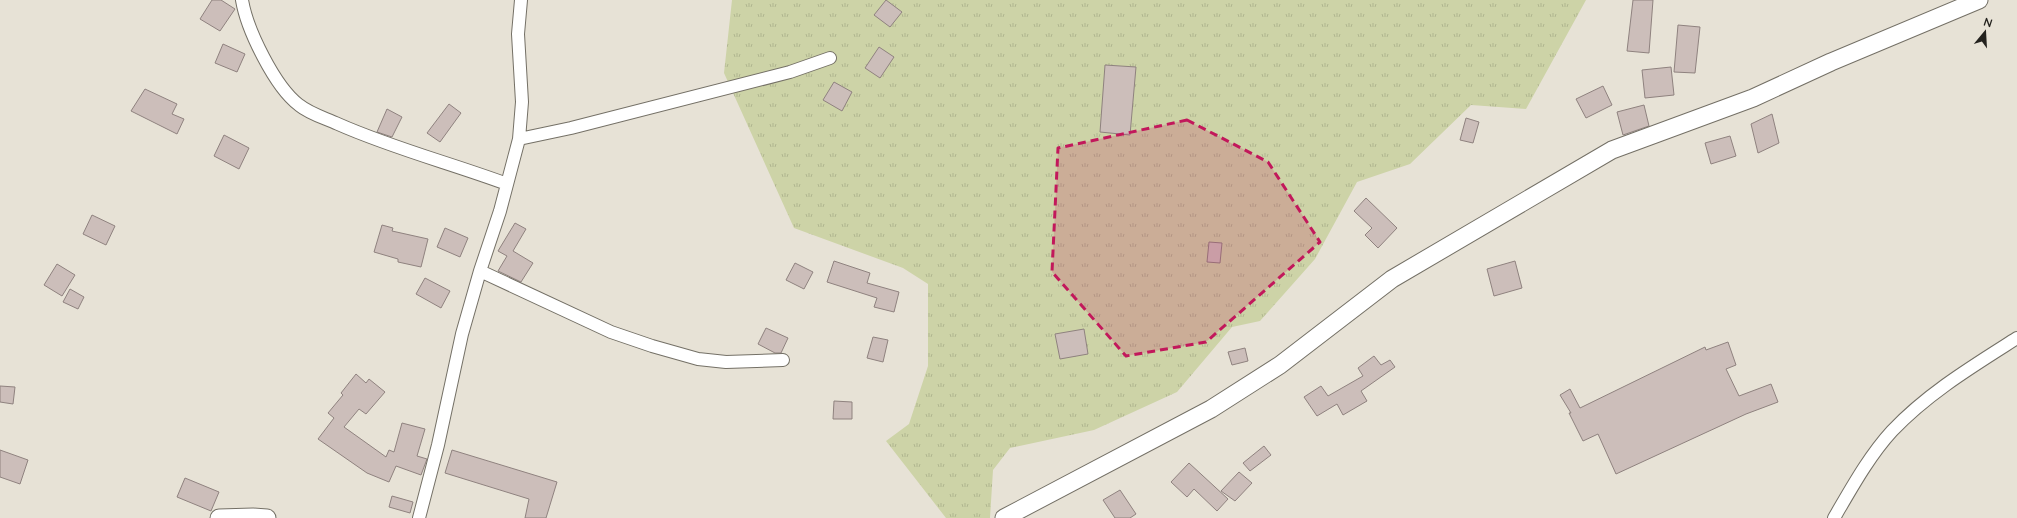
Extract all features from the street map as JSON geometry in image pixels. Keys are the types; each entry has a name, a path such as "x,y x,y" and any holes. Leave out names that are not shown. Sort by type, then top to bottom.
{"street":[{"path":"242,0 252,33 272,72 285,92 300,106 367,136 507,184"},
{"path":"419,518 438,445 462,334 480,271 500,211 519,139 522,102 518,34 521,0"},
{"path":"1004,518 1212,409 1280,365 1344,318 1392,279 1612,150 1747,100 1831,62 1979,0"},
{"path":"519,139 571,128 790,72 830,58"},
{"path":"480,271 604,329 652,346 698,359 726,362 783,360"},
{"path":"1834,518 1858,478 1891,432 1925,400 1955,378 2017,338"},
{"path":"219,518 267,518"}],"highlighted area":[{"path":"1187,120 1268,162 1320,242 1206,342 1126,356 1052,272 1058,148"}],"green space":[{"path":"732,0 1586,0 1526,109 1471,105 1410,164 1357,182 1315,259 1260,321 1232,327 1177,392 1094,430 1010,448 993,470 990,518 946,518 886,441 909,424 928,366 928,284 903,268 794,228 724,73"}],"building":[{"path":"212,0 221,0 235,9 220,31 200,19"},
{"path":"886,0 902,12 890,27 874,15"},
{"path":"1633,0 1653,0 1649,53 1627,51"},
{"path":"1678,25 1700,27 1695,73 1674,72"},
{"path":"223,44 245,54 237,72 215,63"},
{"path":"879,47 894,57 880,78 865,68"},
{"path":"1105,65 1136,67 1130,135 1100,132"},
{"path":"1671,67 1674,95 1645,98 1642,70"},
{"path":"834,82 852,92 842,111 823,100"},
{"path":"1603,86 1612,105 1586,118 1576,99"},
{"path":"145,89 177,104 172,114 184,119 177,134 131,111"},
{"path":"449,104 461,113 440,142 427,133"},
{"path":"1644,105 1649,126 1623,135 1617,112"},
{"path":"387,109 402,117 392,137 377,132"},
{"path":"1772,114 1779,143 1758,153 1751,124"},
{"path":"1466,118 1479,122 1473,143 1460,140"},
{"path":"224,135 249,148 239,169 214,156"},
{"path":"1730,136 1736,156 1711,164 1705,143"},
{"path":"1366,198 1397,228 1378,248 1365,235 1372,228 1354,211"},
{"path":"92,215 115,226 106,245 83,234"},
{"path":"515,223 526,229 513,251 533,263 521,282 498,271 507,256 498,251"},
{"path":"382,225 393,228 392,231 428,239 421,267 398,262 398,259 374,252"},
{"path":"445,228 468,238 460,257 437,247"},
{"path":"1209,242 1222,243 1220,263 1207,262"},
{"path":"834,261 870,273 867,283 899,292 894,312 874,307 877,298 827,282"},
{"path":"1515,261 1522,288 1494,296 1487,269"},
{"path":"795,263 813,272 804,289 786,280"},
{"path":"57,264 75,275 62,296 44,285"},
{"path":"425,278 450,291 441,308 416,294"},
{"path":"70,289 84,297 78,309 63,302"},
{"path":"766,328 788,338 781,353 775,353 758,344"},
{"path":"1084,329 1088,354 1060,359 1055,334"},
{"path":"873,337 888,340 883,362 867,358"},
{"path":"1728,342 1736,365 1726,369 1739,396 1771,384 1778,402 1746,414 1616,474 1598,434 1583,441 1569,413 1571,413 1560,395 1570,389 1580,408 1705,347 1706,350"},
{"path":"1245,348 1248,361 1232,365 1228,352"},
{"path":"1374,356 1381,365 1390,360 1395,367 1361,391 1367,401 1343,415 1337,404 1317,416 1304,397 1321,386 1328,396 1363,376 1358,368"},
{"path":"356,374 366,383 369,379 385,392 366,414 359,409 344,427 386,457 389,450 394,452 402,423 425,429 417,456 427,459 421,475 396,466 389,482 367,473 318,439 334,418 328,413 343,395 341,393"},
{"path":"0,386 15,387 13,404 0,402"},
{"path":"834,401 852,402 852,419 833,419"},
{"path":"1264,446 1271,455 1250,471 1243,463"},
{"path":"0,450 28,460 20,484 0,477"},
{"path":"452,450 557,482 546,518 525,518 529,499 445,473"},
{"path":"1189,463 1228,499 1217,511 1194,489 1187,497 1171,482"},
{"path":"1239,472 1252,483 1235,501 1221,491"},
{"path":"185,478 219,492 211,511 177,497"},
{"path":"1120,490 1136,514 1130,518 1115,518 1103,500"},
{"path":"392,496 413,502 410,513 389,507"}]}
